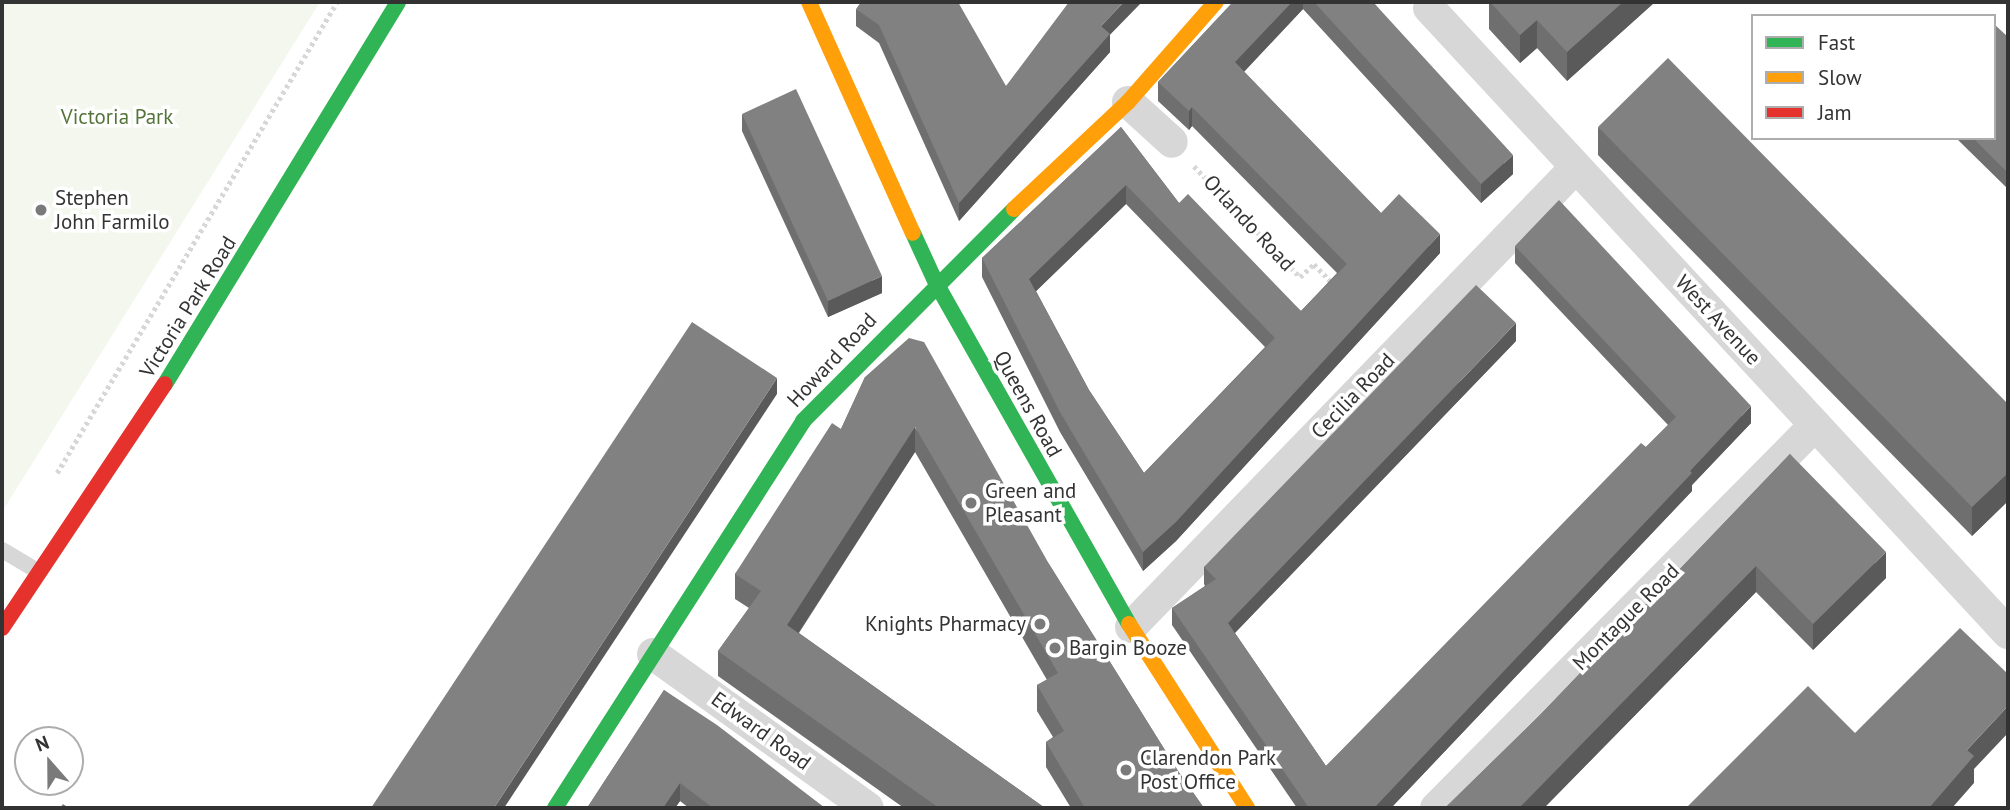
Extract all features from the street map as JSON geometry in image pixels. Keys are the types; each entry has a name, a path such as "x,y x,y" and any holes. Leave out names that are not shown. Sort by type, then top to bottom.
{"street":[{"name":"Victoria Park Road","path":"2,628 205,323 398,2"},
{"name":"Queens Road","path":"809,2 936,283 1130,627 1247,808"},
{"name":"Howard Road","path":"555,808 803,421 936,283 1128,102 1216,2"},
{"name":"West Avenue","path":"1429,8 2008,633"},
{"path":"1128,102 1172,142"},
{"name":"Cecilia Road","path":"1130,627 1576,167"},
{"name":"Montague Road","path":"1436,808 1815,425"},
{"name":"Edward Road","path":"653,654 869,808"}],"lane":[{"path":"2,550 39,572"}],"path":[{"path":"52,482 337,2"},
{"name":"Orlando Road","path":"1172,142 1300,277 1314,264 1342,293"}],"green space":[{"name":"Victoria Park","path":"2,2 320,2 2,512"}],"building":[{"path":"861,2 958,2 1006,86 1069,2 1124,2 1101,26 1110,34 959,203 879,25 856,9"},
{"path":"1233,2 1292,2 1235,62 1381,213 1399,194 1440,234 1176,522 1143,552 1060,412 982,258 1121,127 1179,203 1188,194 1301,311 1347,264 1192,107 1189,111 1158,82","holes":["1126,185 1275,338 1144,473 1089,390 1029,279"]},
{"path":"1314,2 1373,2 1513,155 1481,184"},
{"path":"1490,2 1623,2 1567,52 1537,20 1520,35"},
{"path":"1996,26 2008,37 2008,173 1975,140 1996,140"},
{"path":"1668,58 2008,404 2008,473 1972,507 1598,127"},
{"path":"796,89 882,276 828,301 742,114"},
{"path":"1559,200 1751,406 1690,471 1692,473 1374,808 1309,808 1172,608 1216,579 1204,567 1476,285 1516,323 1228,623 1326,766 1641,443 1646,447 1676,417 1515,246"},
{"path":"692,322 777,378 494,808 371,808"},
{"path":"909,338 924,342 1049,564 1178,771 1204,808 1085,808 1046,742 1064,731 1037,685 1058,673 915,427 787,625 1045,808 939,808 718,651 761,591 735,574 832,423 841,429 865,377"},
{"path":"1790,454 1886,552 1813,624 1756,566 1519,808 1445,808 1541,714"},
{"path":"1960,628 2008,674 2008,706 1967,750 1974,756 1929,808 1686,808 1808,686 1855,733"},
{"path":"664,690 717,725 825,808 713,808 680,783 663,808 587,808"}],"traffic: fast":[{"path":"165,384 398,2"},
{"path":"555,808 803,421 1014,209"},
{"path":"913,233 936,283 1129,624"}],"traffic: slow":[{"path":"809,2 913,233"},
{"path":"1014,209 1128,102 1216,2"},
{"path":"1129,624 1247,808"}],"traffic: jam":[{"path":"2,628 165,384"}],"place":[{"name":"Stephen John Farmilo","path":"41,210"},
{"name":"Green and Pleasant","path":"971,503"},
{"name":"Knights Pharmacy","path":"1040,624"},
{"name":"Bargin Booze","path":"1055,648"},
{"name":"Clarendon Park Post Office","path":"1126,770"}]}
